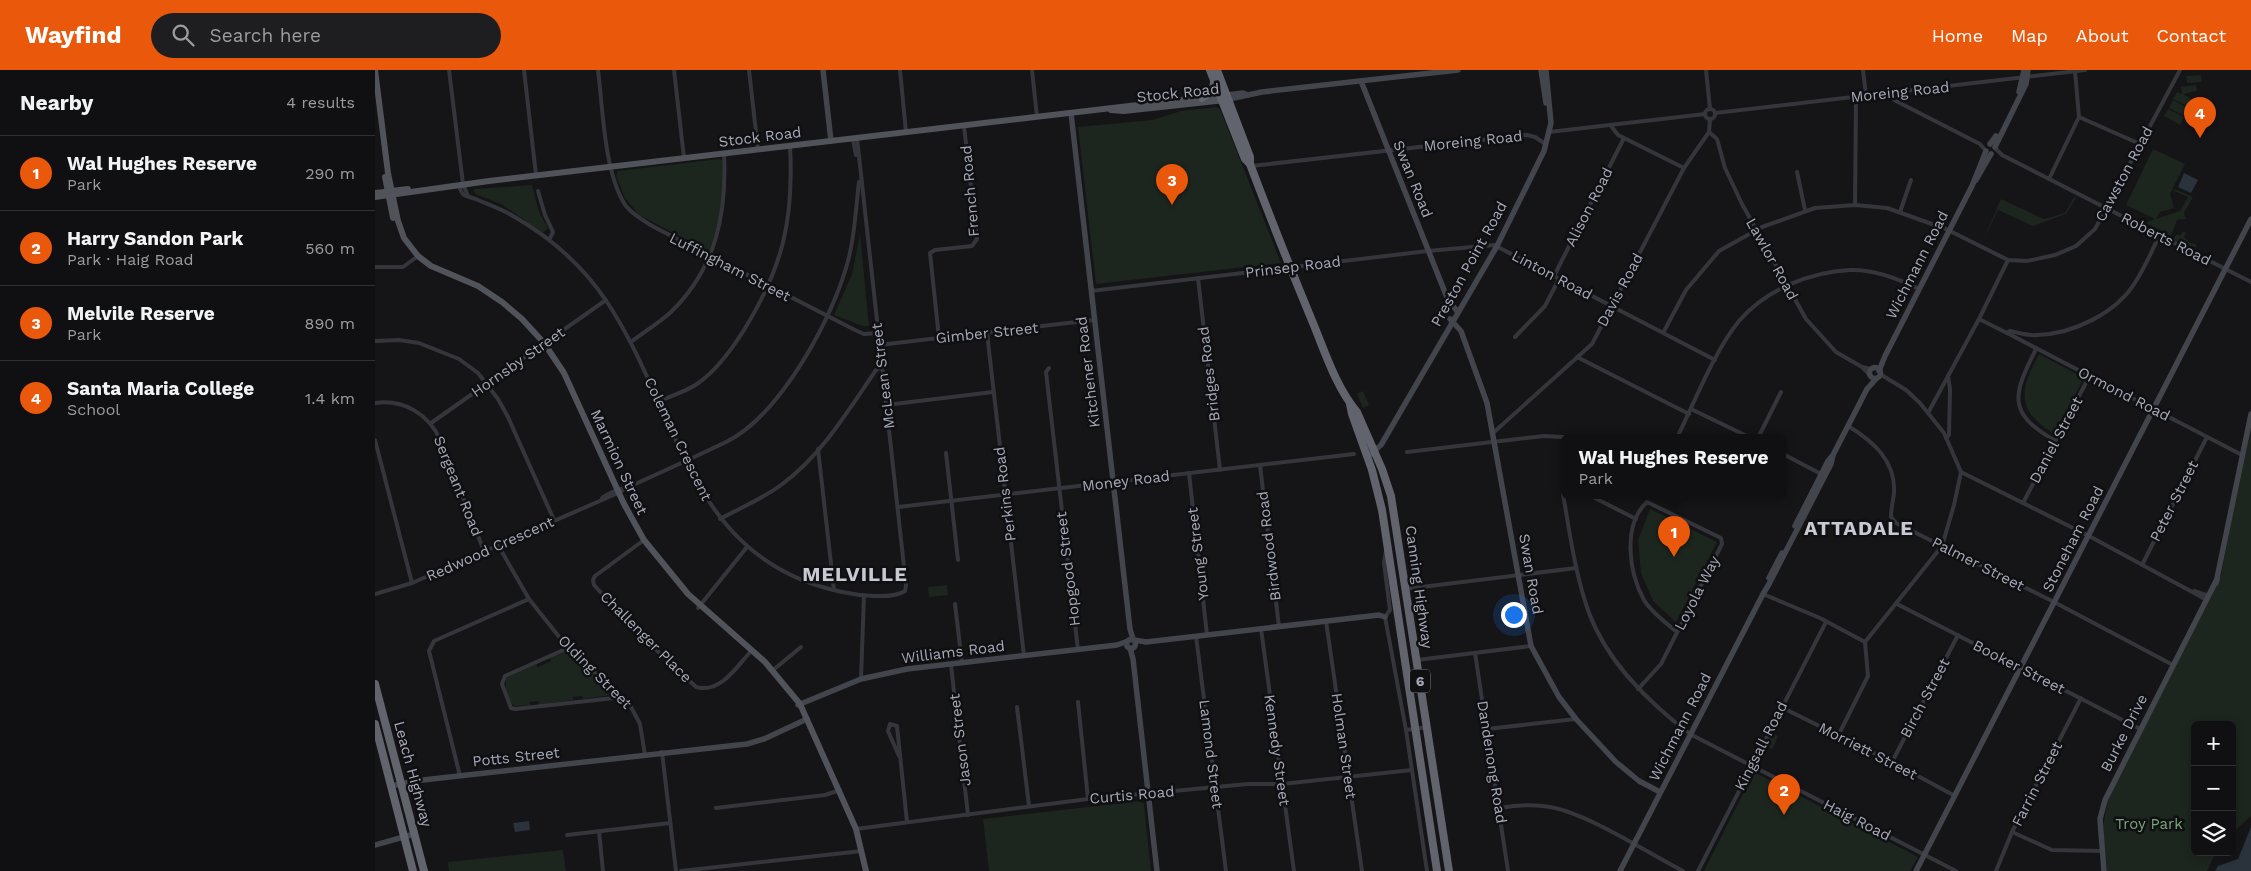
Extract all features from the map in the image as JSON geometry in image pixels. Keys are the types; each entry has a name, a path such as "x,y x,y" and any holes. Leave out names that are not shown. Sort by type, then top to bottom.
{"highway":[{"name":"Canning Highway","path":"1210,70 1250,157 1250,165 1319,337 1350,404 1352,414 1388,486 1395,515 1449,871"},
{"name":"Canning Highway","path":"1217,70 1224,98"},
{"path":"1202,98 1213,90 1215,82"},
{"name":"Canning Highway","path":"1370,451 1387,544 1437,871"},
{"path":"1378,489 1388,486"},
{"name":"Leach Highway","path":"375,684 424,871"},
{"name":"Leach Highway","path":"375,724 413,871"}],"main road":[{"name":"Marmion Street","path":"375,70 390,193"},
{"name":"Marmion Street","path":"375,90 390,193 402,234 417,258 429,269 463,283 489,297 513,315 543,344 568,389 616,492 642,540 675,584 772,671 799,705 855,829 865,871"},
{"name":"Stock Road","path":"1109,110 1119,107 1202,98 1224,98"},
{"name":"Stock Road","path":"375,193 390,193 1071,113 1133,110 1224,98"},
{"name":"Stock Road","path":"375,197 390,193"}],"street":[{"name":"Coleman Crescent","path":"449,70 463,184 468,196 513,216 549,240 580,269 606,300 631,342 686,461 720,519 747,547 780,570 834,590 864,595 897,594 905,591"},
{"path":"524,70 537,175"},
{"name":"Luffingham Street","path":"598,70 610,167 621,198 632,213 654,227 828,317 859,332 878,333"},
{"path":"674,70 684,158"},
{"path":"749,70 758,150"},
{"path":"823,70 831,141"},
{"path":"900,70 906,132"},
{"path":"1033,70 1037,117"},
{"name":"Stock Road","path":"1224,98 1243,93 1248,95 1458,70"},
{"name":"Preston Point Road","path":"1495,246 1548,132 1541,70"},
{"name":"Preston Point Road","path":"1370,451 1495,246 1544,151 1551,119 1546,70"},
{"path":"1706,70 1710,109 1715,114 1710,119 1709,132"},
{"path":"1863,70 1866,95"},
{"name":"Wichmann Road","path":"1620,871 1972,186 2020,90 2025,78 2024,70"},
{"path":"2025,78 2028,70"},
{"name":"Moreing Road","path":"1715,114 2085,70"},
{"name":"Cawston Road","path":"1663,333 1686,290 1719,250 1757,230 1805,210 1855,204 1887,208 1949,231 2008,260 2027,261 2055,255 2076,246 2095,229 2180,70"},
{"path":"2049,179 2079,117 2075,71"},
{"name":"Swan Road","path":"1361,81 1449,303 1457,310"},
{"path":"1888,93 1894,100 1990,149"},
{"path":"1855,204 1856,97"},
{"path":"1705,114 1706,110 1710,109"},
{"name":"Kitchener Road","path":"1071,113 1157,871"},
{"path":"1548,132 1705,114"},
{"path":"1705,114 1710,119"},
{"path":"2079,117 2140,144"},
{"name":"French Road","path":"939,338 930,253 935,250 972,246 977,239 964,126"},
{"path":"1611,126 1614,131 1624,138 1684,168"},
{"name":"Davis Road","path":"1493,433 1592,344 1684,168 1709,132"},
{"name":"Lawlor Road","path":"1709,132 1717,139 1725,168 1741,204 1806,319 1823,340 1836,352 1907,390 1947,438"},
{"name":"Moreing Road","path":"1250,165 1527,134 1544,143"},
{"name":"Alison Road","path":"1554,276 1624,138"},
{"name":"McLean Street","path":"855,139 907,585 905,591"},
{"path":"659,401 697,384 716,366 740,336 769,286 781,255 790,209 792,175 790,146"},
{"name":"Roberts Road","path":"1990,149 2251,282"},
{"path":"631,342 660,321 682,300 702,271 709,256 724,208 724,154"},
{"path":"1797,172 1805,210"},
{"name":"Redwood Crescent","path":"375,594 412,583 686,461 737,436 761,414 796,371 828,317 849,258 855,228 859,177"},
{"path":"1900,212 1911,180"},
{"path":"538,192 545,215 553,232 549,240"},
{"name":"Stoneham Road","path":"1916,871 2251,219"},
{"path":"2007,333 2010,331 2035,336 2051,334 2067,331 2095,318 2117,303 2135,283 2159,236"},
{"name":"Prinsep Road","path":"1091,291 1428,251 1495,246"},
{"name":"Linton Road","path":"1495,246 1715,360"},
{"path":"375,267 403,267 417,258"},
{"path":"1928,413 1979,319 2008,260"},
{"path":"1679,434 1715,360 1739,322 1760,300 1787,286 1817,275 1851,270 1890,276 1919,289"},
{"name":"Bridges Road","path":"1198,278 1220,470"},
{"path":"1515,337 1545,306 1559,279"},
{"name":"Hornsby Street","path":"431,423 606,300"},
{"name":"Ormond Road","path":"1979,319 2242,455"},
{"name":"Gimber Street","path":"879,345 1094,320"},
{"name":"Swan Road","path":"1451,320 1459,327 1483,390 1495,442 1531,646 1559,698 1576,719 1616,762 1639,781 1660,792"},
{"name":"Perkins Road","path":"987,333 1024,656"},
{"path":"375,340 404,340 419,343 459,359 478,373 487,383 508,417 554,520"},
{"path":"2035,349 2019,387 2019,405 2021,412 2033,426 2056,441"},
{"path":"1577,358 1689,414"},
{"path":"720,519 782,484 818,450 838,426 876,370 882,367"},
{"name":"Hopgood Street","path":"1049,368 1046,372 1078,650"},
{"path":"1838,736 1868,676 1865,642 1942,546 1961,472 1947,438 1949,435 1950,389 1948,376"},
{"name":"Daniel Street","path":"2023,503 2089,377"},
{"path":"886,405 993,392"},
{"path":"1761,434 1781,392"},
{"name":"Sergeant Road","path":"375,403 393,402 406,406 419,412 431,423 440,439 484,551"},
{"path":"1691,408 1743,434"},
{"name":"Burke Drive","path":"2104,871 2100,820 2105,800 2217,579 2251,414"},
{"name":"Palmer Street","path":"1848,426 1875,445 1887,460 1894,492 1891,517 1896,523 2054,602 2173,665"},
{"path":"1407,452 1544,436 1561,437"},
{"name":"Peter Street","path":"2141,565 2207,437"},
{"path":"375,440 412,583"},
{"path":"818,450 834,590"},
{"path":"946,453 958,560"},
{"name":"Money Road","path":"898,507 1355,454"},
{"path":"1786,456 1823,475"},
{"name":"Birdwood Road","path":"1260,465 1279,626"},
{"path":"1961,472 2208,598"},
{"name":"Young Street","path":"1189,473 1207,635"},
{"name":"Haig Road","path":"1564,499 1576,568 1589,614 1605,644 1625,674 1664,715 1690,734 1956,871"},
{"path":"1597,499 1636,519 1630,541 1634,572 1644,601 1677,632"},
{"name":"Loyola Way","path":"1636,519 1647,502 1721,538 1722,544 1661,664 1638,689"},
{"name":"Challenger Place","path":"642,540 595,576 593,580 594,585 617,611 696,687 706,689 717,686 751,651"},
{"name":"Canning Highway","path":"1387,544 1384,564 1390,610 1385,618 1406,730 1427,871"},
{"name":"Olding Street","path":"498,545 529,599 568,648 631,705 640,724 645,755"},
{"path":"699,606 747,547"},
{"path":"1405,589 1576,568"},
{"path":"1763,594 1865,642"},
{"path":"861,678 864,595"},
{"path":"460,776 429,651 430,645 434,641 529,599"},
{"path":"955,604 962,663"},
{"name":"Booker Street","path":"1897,604 2140,729"},
{"path":"1131,644 1379,615 1385,618"},
{"name":"Holman Street","path":"1326,621 1362,871"},
{"name":"Kingsall Road","path":"1698,871 1826,622"},
{"name":"Kennedy Street","path":"1261,629 1294,871"},
{"name":"Birch Street","path":"1892,762 1958,635"},
{"name":"Lamond Street","path":"1196,636 1226,871"},
{"name":"Williams Road","path":"799,705 861,678 962,663 1131,644"},
{"path":"1416,660 1531,646"},
{"path":"772,671 801,647"},
{"path":"568,648 505,676 502,684 511,708 623,697"},
{"name":"Dandenong Road","path":"1475,653 1500,808 1508,871"},
{"name":"Jason Street","path":"951,665 968,815"},
{"name":"Farrin Street","path":"1996,871 2012,832 2081,698"},
{"path":"1078,702 1088,800"},
{"path":"1017,707 1029,806"},
{"name":"Morriett Street","path":"1781,707 1892,762 1955,796"},
{"name":"Potts Street","path":"391,786 401,783 757,742 806,719"},
{"path":"1487,729 1576,719"},
{"path":"899,756 888,731 890,724 897,726 907,822"},
{"path":"1406,730 1428,727"},
{"path":"663,753 677,871"},
{"name":"Curtis Road","path":"855,829 1029,806 1215,787 1282,784 1411,770"},
{"path":"716,808 825,795 839,791"},
{"path":"1500,808 1525,804 1564,811 1683,871"},
{"path":"567,835 670,823"},
{"path":"599,831 603,871"},
{"path":"2012,832 2053,850 2102,851"},
{"path":"375,844 414,834"},
{"path":"681,871 861,852"}],"green space":[{"path":"2201,75 2202,82 2187,83 2186,76"},
{"path":"2196,85 2197,91 2183,94 2193,100 2189,107 2173,99 2177,92 2182,94 2181,87"},
{"path":"2173,100 2188,108 2184,116 2169,108"},
{"path":"1216,107 1220,109 1281,263 1096,284 1078,127 1152,120 1181,111"},
{"path":"2168,109 2184,117 2180,125 2164,116"},
{"path":"2153,149 2185,164 2170,194 2174,208 2160,212 2156,219 2180,211 2188,197 2174,191 2175,189 2193,197 2184,213 2186,219 2177,220 2171,236 2146,223 2155,219 2126,205"},
{"path":"722,160 723,172 721,205 710,249 706,250 639,215 625,198 616,176 618,171"},
{"path":"532,185 539,212 548,228 543,233 501,204 475,194 474,189"},
{"path":"2074,197 2076,198 2066,214 2033,226 1998,210 1983,240 2001,199 2044,219 2065,213"},
{"path":"2182,232 2186,232 2184,237 2190,243 2196,244 2196,247 2183,245 2173,240 2176,235 2181,235"},
{"path":"860,234 869,326 862,326 834,315 852,274"},
{"path":"2039,354 2084,378 2054,434 2033,417 2027,408 2025,399 2028,378"},
{"path":"1363,391 1369,405 1363,408 1357,394"},
{"name":"Troy Park","path":"2251,417 2251,816 2236,829 2236,721 2191,721 2191,856 2214,856 2207,871 2107,871 2103,827 2108,797 2221,575"},
{"path":"1650,509 1717,542 1676,622 1653,601 1641,573 1638,540"},
{"path":"947,585 948,595 929,597 928,587"},
{"path":"564,652 569,653 611,690 612,695 583,699 582,696 573,697 573,700 539,705 538,701 530,702 530,705 515,706 510,703 506,689 506,678 536,664 538,667 551,661 550,658"},
{"path":"1770,730 1778,736 1773,749 1763,745"},
{"path":"1754,772 1918,857 1910,871 1704,871"},
{"path":"1140,801 1144,804 1151,871 989,871 983,819"},
{"path":"563,850 566,871 449,871 448,862"}],"shaded area":[{"path":"2184,173 2198,180 2191,193 2178,187"},
{"path":"529,821 530,830 515,832 513,823"},
{"path":"2251,827 2251,871 2215,871 2218,866 2238,859"}],"place":[{"name":"Santa Maria College","path":"2200,138"},
{"name":"Melvile Reserve","path":"1172,205"},
{"name":"Wal Hughes Reserve","path":"1674,557"},
{"name":"Harry Sandon Park","path":"1784,815"}],"district":[{"name":"ATTADALE","path":"1859,528"},
{"name":"MELVILLE","path":"855,574"}]}
